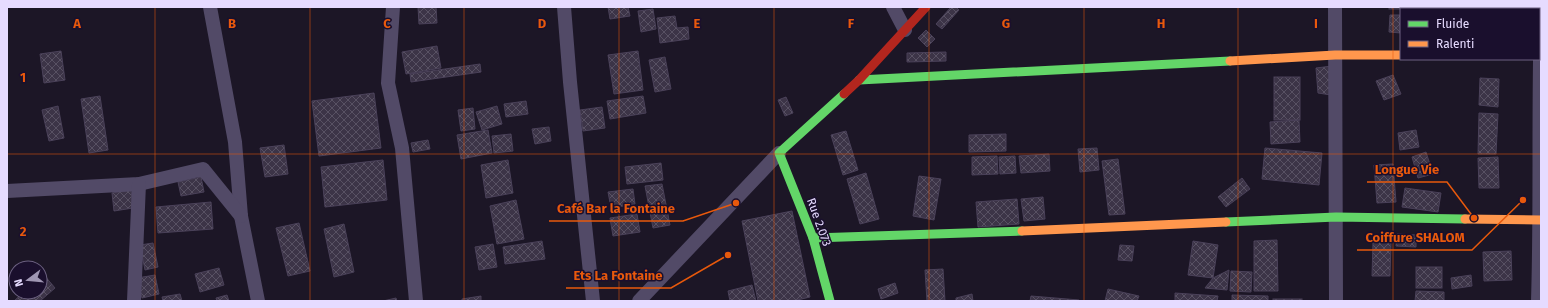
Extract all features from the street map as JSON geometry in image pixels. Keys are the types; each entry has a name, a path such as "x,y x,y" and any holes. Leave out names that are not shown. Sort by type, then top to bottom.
{"street":[{"path":"210,7 235,142 241,216 258,301"},
{"path":"393,7 388,83 402,148 416,301"},
{"path":"564,7 570,82 593,301"},
{"path":"893,7 905,30"},
{"path":"639,301 779,153 858,80 926,7"},
{"path":"1335,7 1336,301"},
{"path":"1538,301 1541,220 1541,12"},
{"path":"858,80 1335,55 1400,55"},
{"name":"Rue 2.073","path":"779,153 813,238 830,301"},
{"path":"7,191 140,184 203,169 241,216"},
{"path":"134,301 140,184"},
{"path":"813,238 1132,227 1336,217 1541,220"}],"building":[{"path":"418,7 436,7 437,23 419,24"},
{"path":"608,7 628,7 630,16 610,19"},
{"path":"951,7 956,7 959,10 942,29 936,24"},
{"path":"1389,7 1425,7 1425,8 1389,9"},
{"path":"653,9 656,29 641,32 638,11"},
{"path":"1390,15 1400,15 1400,33 1389,32"},
{"path":"675,16 677,28 688,27 689,39 660,43 657,18"},
{"path":"926,30 935,39 927,47 918,38"},
{"path":"437,46 441,68 406,74 402,52"},
{"path":"61,51 65,80 44,83 40,54"},
{"path":"638,51 643,90 614,94 608,55"},
{"path":"946,52 946,61 907,62 907,53"},
{"path":"665,57 671,89 655,92 649,60"},
{"path":"480,64 481,72 411,82 410,74"},
{"path":"1332,66 1331,95 1318,93 1316,68"},
{"path":"1393,75 1401,94 1384,100 1376,81"},
{"path":"1274,77 1300,77 1300,120 1274,120"},
{"path":"1480,78 1499,79 1498,107 1479,105"},
{"path":"374,93 381,148 319,156 312,101"},
{"path":"100,96 108,150 89,153 81,99"},
{"path":"643,96 646,113 610,119 607,101"},
{"path":"786,97 793,113 785,116 778,100"},
{"path":"526,101 528,114 506,117 504,104"},
{"path":"58,106 64,138 49,141 42,110"},
{"path":"497,106 502,124 482,130 476,112"},
{"path":"602,107 605,128 583,131 580,110"},
{"path":"473,108 475,129 461,131 458,110"},
{"path":"1479,113 1498,114 1496,154 1478,154"},
{"path":"1299,120 1300,142 1271,144 1270,122"},
{"path":"549,127 551,141 535,144 532,129"},
{"path":"488,130 492,153 461,159 457,135"},
{"path":"1416,130 1419,147 1400,150 1398,133"},
{"path":"846,131 858,170 843,175 831,135"},
{"path":"511,134 513,151 494,153 492,136"},
{"path":"1006,134 1006,151 969,152 969,135"},
{"path":"428,140 430,149 413,152 411,143"},
{"path":"284,145 288,174 265,177 260,148"},
{"path":"1097,148 1099,170 1080,172 1078,149"},
{"path":"1265,148 1322,153 1319,185 1262,179"},
{"path":"1426,152 1433,174 1418,178 1412,157"},
{"path":"1049,154 1050,171 1021,173 1019,156"},
{"path":"997,156 998,174 972,175 972,157"},
{"path":"1015,156 1016,173 1000,174 999,157"},
{"path":"1498,157 1499,188 1479,188 1478,158"},
{"path":"1118,159 1125,214 1109,215 1102,161"},
{"path":"383,160 387,200 325,207 321,167"},
{"path":"508,160 513,193 486,198 481,165"},
{"path":"661,163 663,180 627,184 625,167"},
{"path":"1393,164 1396,202 1377,203 1374,165"},
{"path":"866,173 879,219 860,224 847,179"},
{"path":"919,176 941,179 934,220 913,216"},
{"path":"201,177 204,192 181,196 178,182"},
{"path":"1242,178 1250,189 1226,207 1218,197"},
{"path":"662,184 670,225 653,228 645,186"},
{"path":"1405,188 1441,193 1438,212 1402,207"},
{"path":"633,189 635,204 611,208 608,192"},
{"path":"131,190 133,208 114,211 112,193"},
{"path":"1043,197 1045,219 1024,221 1021,199"},
{"path":"1017,199 1019,224 978,227 976,202"},
{"path":"516,200 524,239 497,244 490,206"},
{"path":"211,202 213,229 158,233 156,207"},
{"path":"792,211 810,297 793,301 758,301 742,221"},
{"path":"637,214 640,232 613,236 610,218"},
{"path":"299,223 310,271 288,276 276,228"},
{"path":"344,224 354,272 334,277 324,229"},
{"path":"1397,234 1416,235 1416,247 1396,246"},
{"path":"1277,240 1278,291 1254,291 1254,241"},
{"path":"542,241 545,259 505,264 503,247"},
{"path":"1193,241 1218,245 1213,278 1188,275"},
{"path":"1373,242 1391,243 1390,276 1372,276"},
{"path":"153,243 158,267 145,270 140,245"},
{"path":"493,244 497,267 479,270 475,247"},
{"path":"1120,245 1134,246 1132,261 1118,260"},
{"path":"1511,251 1512,280 1484,281 1483,252"},
{"path":"1416,267 1442,267 1442,288 1416,288"},
{"path":"219,268 224,285 200,292 195,274"},
{"path":"943,269 945,301 927,301 925,270"},
{"path":"1229,270 1227,290 1205,288 1213,278"},
{"path":"1231,271 1252,272 1251,292 1230,291"},
{"path":"155,275 159,294 142,298 137,278"},
{"path":"1471,275 1472,286 1452,289 1451,278"},
{"path":"48,280 55,288 48,294"},
{"path":"895,283 898,293 881,299 878,289"},
{"path":"752,285 756,301 730,301 728,291"},
{"path":"1108,289 1139,296 1137,301 1105,301"},
{"path":"1416,291 1444,292 1444,301 1415,301"},
{"path":"1175,293 1218,296 1217,301 1175,301"},
{"path":"180,294 182,301 163,301 162,297"},
{"path":"972,294 973,301 956,301 956,298"},
{"path":"227,295 229,301 217,301 216,298"},
{"path":"1232,295 1268,296 1268,301 1232,301"},
{"path":"481,296 481,301 462,301 462,299"},
{"path":"1031,296 1079,300 1079,301 1030,301"},
{"path":"396,298 397,301 383,301"},
{"path":"1273,299 1302,299 1302,301 1273,301"},
{"path":"15,300 41,300 40,301 14,301"}],"traffic: fast":[{"path":"859,80 1230,61"},
{"path":"830,301 813,238 779,153 844,94"},
{"path":"1226,222 1336,217 1465,219"},
{"path":"813,238 1022,231"}],"traffic: slow":[{"path":"1230,61 1335,55 1400,55"},
{"path":"1465,219 1541,220"},
{"path":"1022,231 1226,222"}],"traffic: jam":[{"path":"844,94 859,80 926,7"}],"place":[{"name":"Coiffure SHALOM","path":"1523,200"},
{"name":"Café Bar la Fontaine","path":"736,203"},
{"name":"Longue Vie","path":"1474,218"},
{"name":"Ets La Fontaine","path":"728,255"}]}
